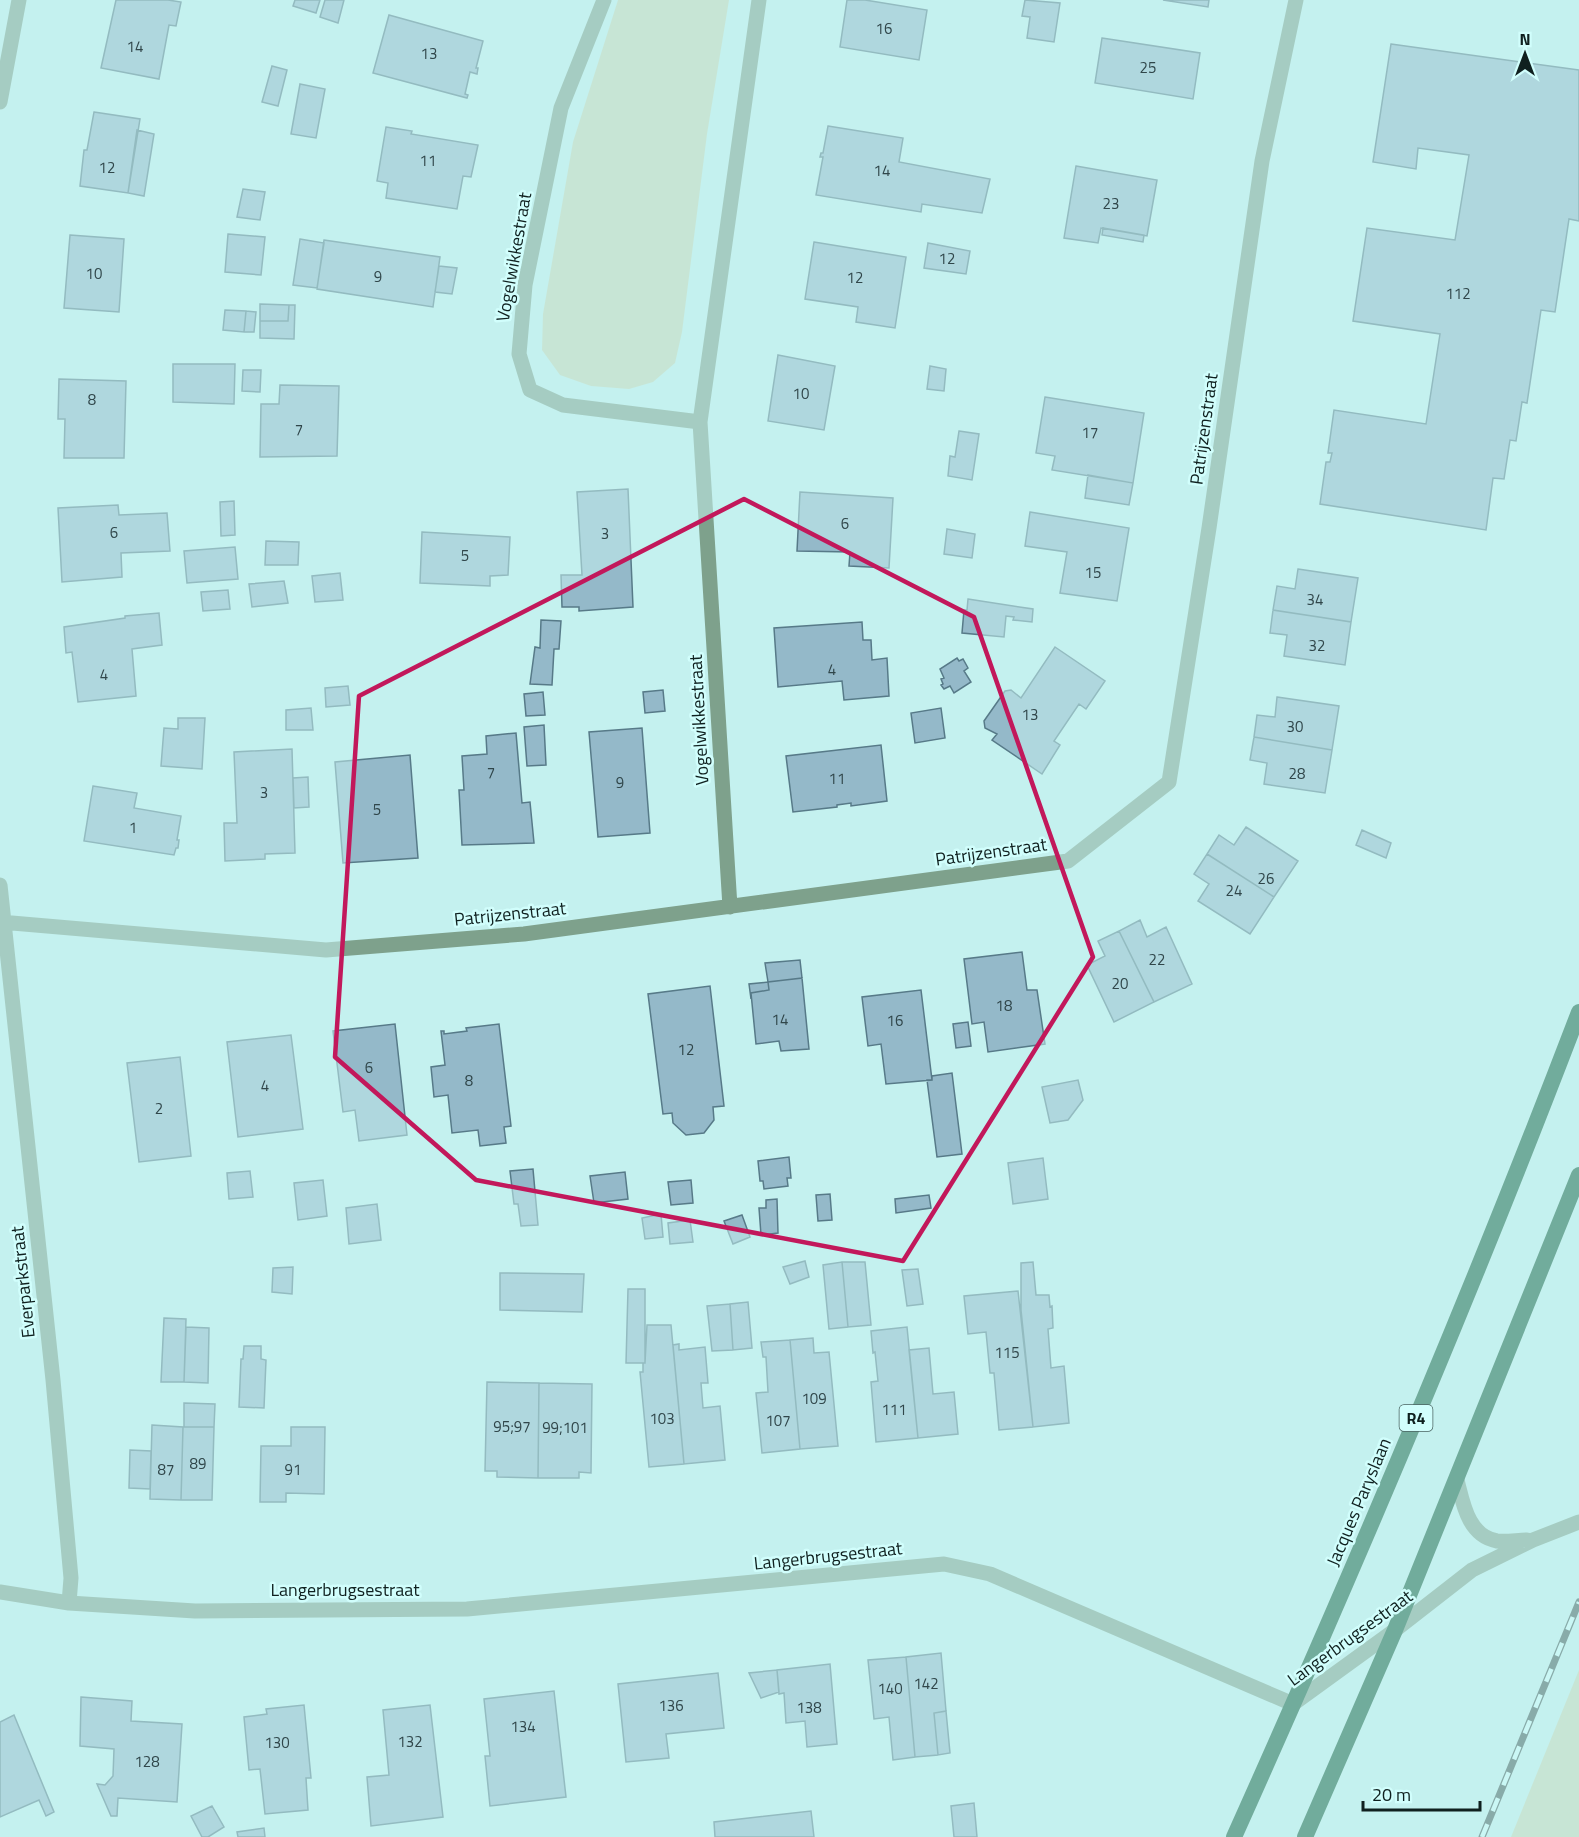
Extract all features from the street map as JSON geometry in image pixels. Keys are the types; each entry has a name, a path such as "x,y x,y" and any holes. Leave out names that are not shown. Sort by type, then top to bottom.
{"highway":[{"name":"Jacques Paryslaan","path":"1234,1837 1442,1356 1534,1131 1579,1012"},
{"path":"1305,1837 1395,1630 1579,1175"}],"street":[{"path":"0,102 19,0"},
{"name":"Vogelwikkestraat","path":"603,0 561,108 525,285 519,354 530,390 563,405 700,423"},
{"name":"Vogelwikkestraat","path":"730,907 700,423 759,0"},
{"name":"Patrijzenstraat","path":"2,923 326,950 524,934 1068,861 1169,782 1209,528 1262,161 1296,0"},
{"name":"Everparkstraat","path":"0,885 2,923 53,1380 71,1578 69,1603"},
{"path":"1457,1480 1467,1516 1477,1531 1496,1541 1533,1540"},
{"name":"Langerbrugsestraat","path":"0,1592 69,1603 195,1611 467,1609 944,1564 990,1574 1293,1704 1395,1630 1472,1570 1533,1540 1579,1522"}],"highlighted area":[{"path":"744,499 974,617 1093,957 903,1261 476,1180 335,1057 359,696"}],"green space":[{"path":"618,0 729,0 707,134 682,332 675,363 653,382 629,389 591,386 560,375 542,350 543,314 573,142"},
{"path":"1579,1670 1579,1837 1511,1837"}],"building":[{"path":"116,0 181,2 176,26 169,25 159,79 101,68"},
{"path":"295,0 320,0 316,13 293,6"},
{"path":"325,0 344,0 338,23 320,17"},
{"path":"847,0 865,0 927,10 919,60 840,47"},
{"path":"1025,0 1060,3 1054,42 1027,38 1030,17 1022,16"},
{"path":"1163,0 1209,0 1208,7"},
{"path":"389,15 483,41 476,68 478,68 477,74 470,72 465,94 468,95 467,98 373,73"},
{"path":"1102,38 1200,53 1193,99 1095,83"},
{"path":"1391,44 1579,70 1579,221 1569,219 1555,312 1541,310 1527,403 1522,402 1516,441 1510,440 1504,479 1493,478 1486,530 1320,504 1326,462 1330,462 1332,453 1328,453 1334,410 1426,424 1440,334 1353,321 1367,228 1455,240 1469,155 1418,148 1416,169 1373,162"},
{"path":"272,66 287,70 278,106 262,102"},
{"path":"300,84 325,89 316,138 291,134"},
{"path":"94,112 140,119 128,193 80,186 84,150 87,150"},
{"path":"828,126 903,138 899,162 990,179 982,213 922,204 921,212 816,195 823,157 820,157 823,153"},
{"path":"386,127 412,131 411,134 478,145 471,177 463,176 457,209 386,198 388,183 377,181"},
{"path":"137,130 154,134 144,196 128,193"},
{"path":"1076,166 1157,180 1147,236 1101,228 1098,243 1064,238"},
{"path":"243,189 265,192 260,220 237,217"},
{"path":"1103,228 1144,235 1143,242 1102,235"},
{"path":"228,234 265,237 261,275 225,272"},
{"path":"70,235 124,239 119,312 64,308"},
{"path":"300,239 324,243 317,288 293,285"},
{"path":"324,240 440,257 433,307 317,289"},
{"path":"814,242 906,257 895,328 856,322 858,307 805,299"},
{"path":"814,242 906,257 895,328 856,322 858,307 805,299"},
{"path":"928,243 970,251 966,274 924,268"},
{"path":"928,243 970,251 966,274 924,268"},
{"path":"439,266 457,268 452,294 435,292"},
{"path":"260,304 289,305 288,321 260,321"},
{"path":"289,305 295,305 294,339 260,338 260,321 288,321"},
{"path":"225,310 246,311 244,332 223,330"},
{"path":"246,311 256,312 254,332 244,332"},
{"path":"778,355 835,366 824,430 768,421"},
{"path":"173,364 235,364 234,404 173,402"},
{"path":"930,366 946,369 944,391 927,389"},
{"path":"243,370 261,370 260,392 242,391"},
{"path":"59,379 126,381 124,458 64,458 65,419 58,419"},
{"path":"280,385 339,386 337,456 260,457 261,404 279,404"},
{"path":"1045,397 1144,413 1133,483 1052,470 1055,456 1036,453"},
{"path":"959,431 979,434 972,480 948,476 950,456 955,457"},
{"path":"1088,475 1133,483 1129,505 1085,498"},
{"path":"628,489 633,607 579,611 579,607 562,607 561,575 582,575 577,492"},
{"path":"800,492 893,498 889,568 849,566 850,552 797,551"},
{"path":"234,501 235,535 221,536 220,502"},
{"path":"118,505 119,515 167,513 170,551 121,553 122,577 62,582 58,508"},
{"path":"1030,512 1129,528 1117,601 1060,593 1067,552 1025,546"},
{"path":"947,529 975,534 972,558 944,554"},
{"path":"422,532 510,537 508,575 490,576 490,586 420,583"},
{"path":"266,541 299,542 298,565 265,565"},
{"path":"235,547 238,579 187,583 184,551"},
{"path":"1298,569 1358,578 1351,622 1273,610 1277,586 1295,589"},
{"path":"340,573 343,600 315,602 312,576"},
{"path":"284,581 288,603 252,607 249,584"},
{"path":"228,590 230,609 203,611 201,592"},
{"path":"968,599 1033,609 1032,622 1013,620 1014,617 1006,616 1004,637 962,633 964,610 967,610"},
{"path":"1273,610 1351,622 1345,665 1284,656 1287,635 1270,633"},
{"path":"159,613 162,645 132,649 136,696 78,702 72,652 66,653 64,627 125,618 125,616"},
{"path":"541,620 561,621 559,649 554,649 552,685 530,684 535,647 540,648"},
{"path":"862,622 863,640 871,640 872,660 887,658 889,696 844,700 842,681 778,687 774,628"},
{"path":"1055,647 1105,681 1086,709 1079,704 1054,741 1060,745 1042,774 992,740 997,734 985,728 984,721 1005,691 1011,690 1021,698"},
{"path":"957,658 959,661 963,659 968,668 964,671 971,682 954,693 950,686 944,689 941,685 943,684 941,679 944,678 940,669"},
{"path":"348,686 350,705 326,707 325,688"},
{"path":"663,690 665,711 645,713 643,692"},
{"path":"543,692 545,715 526,716 524,694"},
{"path":"1277,697 1339,706 1332,750 1254,737 1257,715 1275,717"},
{"path":"311,708 313,730 286,730 286,710"},
{"path":"941,708 945,738 915,743 911,713"},
{"path":"178,718 205,718 202,769 161,766 164,728 178,729"},
{"path":"544,725 546,765 527,766 524,727"},
{"path":"642,728 650,833 598,837 589,732"},
{"path":"516,733 522,803 530,802 534,843 462,845 459,790 464,790 462,756 487,754 486,736"},
{"path":"1254,737 1332,750 1325,793 1264,784 1267,763 1250,760"},
{"path":"881,745 887,801 851,806 851,803 837,805 837,807 793,812 786,756"},
{"path":"292,749 295,853 265,854 265,859 225,861 224,823 237,823 234,752"},
{"path":"410,755 418,858 343,863 335,762"},
{"path":"308,777 309,807 294,808 293,778"},
{"path":"93,786 137,793 134,808 181,816 178,848 174,855 84,841"},
{"path":"1246,827 1298,861 1274,897 1207,854 1219,835 1234,845"},
{"path":"1362,830 1391,843 1386,858 1356,845"},
{"path":"1207,854 1274,897 1250,934 1198,901 1209,884 1194,874"},
{"path":"1140,920 1147,937 1166,927 1192,984 1154,1002 1119,931"},
{"path":"1119,931 1154,1002 1114,1022 1087,965 1105,956 1098,941"},
{"path":"1022,952 1027,990 1037,990 1045,1044 988,1052 984,1022 972,1024 964,959"},
{"path":"800,960 802,978 768,982 765,963"},
{"path":"802,978 809,1049 781,1051 779,1041 756,1044 751,993 769,990 768,982"},
{"path":"768,982 769,990 751,993 751,999 749,984"},
{"path":"710,986 724,1106 713,1107 714,1120 704,1133 686,1135 673,1123 672,1113 663,1114 648,994"},
{"path":"921,990 932,1080 886,1084 881,1044 868,1046 862,997"},
{"path":"968,1022 971,1046 956,1048 953,1024"},
{"path":"395,1024 407,1135 359,1141 355,1110 343,1112 333,1031"},
{"path":"499,1024 511,1126 504,1127 506,1143 480,1146 478,1130 452,1133 448,1095 434,1097 431,1067 445,1065 441,1031 444,1031 444,1034 467,1031 466,1028"},
{"path":"291,1035 303,1129 238,1137 227,1042"},
{"path":"180,1057 191,1156 139,1162 127,1063"},
{"path":"952,1073 962,1154 937,1157 927,1080 932,1080 932,1076"},
{"path":"1078,1080 1083,1100 1068,1120 1050,1123 1042,1087"},
{"path":"789,1157 791,1178 787,1178 788,1186 764,1189 763,1181 760,1181 758,1161"},
{"path":"1043,1158 1048,1199 1013,1204 1008,1163"},
{"path":"533,1169 538,1225 521,1226 518,1204 514,1204 510,1171"},
{"path":"250,1171 253,1197 229,1199 227,1173"},
{"path":"625,1172 628,1199 594,1203 590,1176"},
{"path":"323,1180 327,1216 298,1220 294,1183"},
{"path":"691,1180 693,1203 671,1205 668,1182"},
{"path":"830,1194 832,1220 818,1221 816,1195"},
{"path":"929,1195 931,1208 896,1213 895,1199"},
{"path":"777,1199 778,1233 761,1235 759,1208 766,1208 766,1200"},
{"path":"377,1204 381,1240 349,1244 346,1208"},
{"path":"661,1214 663,1237 645,1239 642,1218"},
{"path":"742,1215 750,1237 733,1244 724,1221"},
{"path":"690,1220 693,1242 670,1244 668,1223"},
{"path":"805,1261 809,1277 790,1284 783,1267"},
{"path":"842,1262 848,1327 829,1329 823,1265"},
{"path":"842,1262 865,1262 871,1325 848,1327"},
{"path":"1033,1262 1036,1295 1049,1295 1050,1307 1052,1306 1053,1328 1048,1329 1051,1368 1064,1366 1069,1423 1033,1427 1021,1310 1021,1263"},
{"path":"293,1267 292,1294 272,1292 273,1268"},
{"path":"918,1269 923,1304 907,1306 902,1270"},
{"path":"500,1273 584,1274 582,1312 500,1310"},
{"path":"628,1289 645,1289 645,1363 626,1363"},
{"path":"1018,1291 1033,1427 999,1430 994,1373 990,1373 986,1332 968,1334 964,1296"},
{"path":"748,1302 752,1348 733,1350 730,1304"},
{"path":"730,1304 733,1350 712,1351 707,1306"},
{"path":"164,1318 186,1319 184,1382 161,1382"},
{"path":"647,1325 671,1325 684,1464 649,1467 640,1372 643,1372 643,1363 645,1363"},
{"path":"186,1327 209,1328 208,1383 184,1382"},
{"path":"907,1327 918,1438 876,1442 871,1382 878,1381 871,1331"},
{"path":"813,1338 814,1353 829,1352 838,1446 800,1449 790,1340"},
{"path":"790,1340 800,1449 762,1453 756,1393 768,1392 766,1357 763,1357 761,1342"},
{"path":"679,1344 679,1350 705,1347 708,1383 701,1383 703,1408 720,1406 725,1460 684,1464 673,1345"},
{"path":"244,1346 261,1346 261,1359 266,1360 264,1408 239,1407 241,1359 243,1359"},
{"path":"929,1348 933,1394 954,1392 958,1434 918,1438 909,1350"},
{"path":"487,1382 539,1383 538,1478 497,1477 497,1471 485,1471"},
{"path":"539,1383 592,1384 591,1473 579,1472 579,1478 538,1478"},
{"path":"184,1403 215,1404 214,1427 184,1427"},
{"path":"152,1425 183,1427 181,1500 150,1499"},
{"path":"183,1427 214,1427 212,1500 181,1500"},
{"path":"291,1427 325,1427 324,1494 286,1493 286,1502 260,1502 261,1446 291,1446"},
{"path":"130,1450 151,1451 150,1489 129,1488"},
{"path":"941,1653 946,1711 934,1713 938,1755 915,1757 906,1657"},
{"path":"906,1657 915,1757 893,1760 889,1717 874,1719 868,1660"},
{"path":"830,1664 837,1744 807,1747 805,1721 786,1723 784,1693 779,1694 777,1670"},
{"path":"777,1670 779,1692 761,1698 749,1673"},
{"path":"718,1673 724,1728 666,1734 669,1758 626,1762 618,1684"},
{"path":"554,1691 566,1797 490,1806 485,1756 490,1756 484,1699"},
{"path":"81,1697 132,1701 131,1721 182,1724 177,1802 118,1798 117,1816 111,1816 97,1784 105,1785 113,1776 114,1749 80,1746"},
{"path":"304,1705 311,1778 306,1778 308,1810 265,1814 260,1769 249,1770 244,1717 267,1714 266,1709"},
{"path":"430,1705 443,1817 371,1826 367,1777 389,1775 383,1710"},
{"path":"946,1711 950,1753 938,1755 934,1713"},
{"path":"14,1715 54,1812 46,1816 39,1800 0,1817 0,1722"},
{"path":"974,1803 977,1837 954,1837 951,1806"},
{"path":"212,1806 224,1827 208,1837 202,1837 191,1816"},
{"path":"811,1811 814,1837 715,1837 714,1822"},
{"path":"264,1828 265,1837 238,1837 237,1832"}],"railway":[{"path":"1482,1837 1579,1602"}]}
